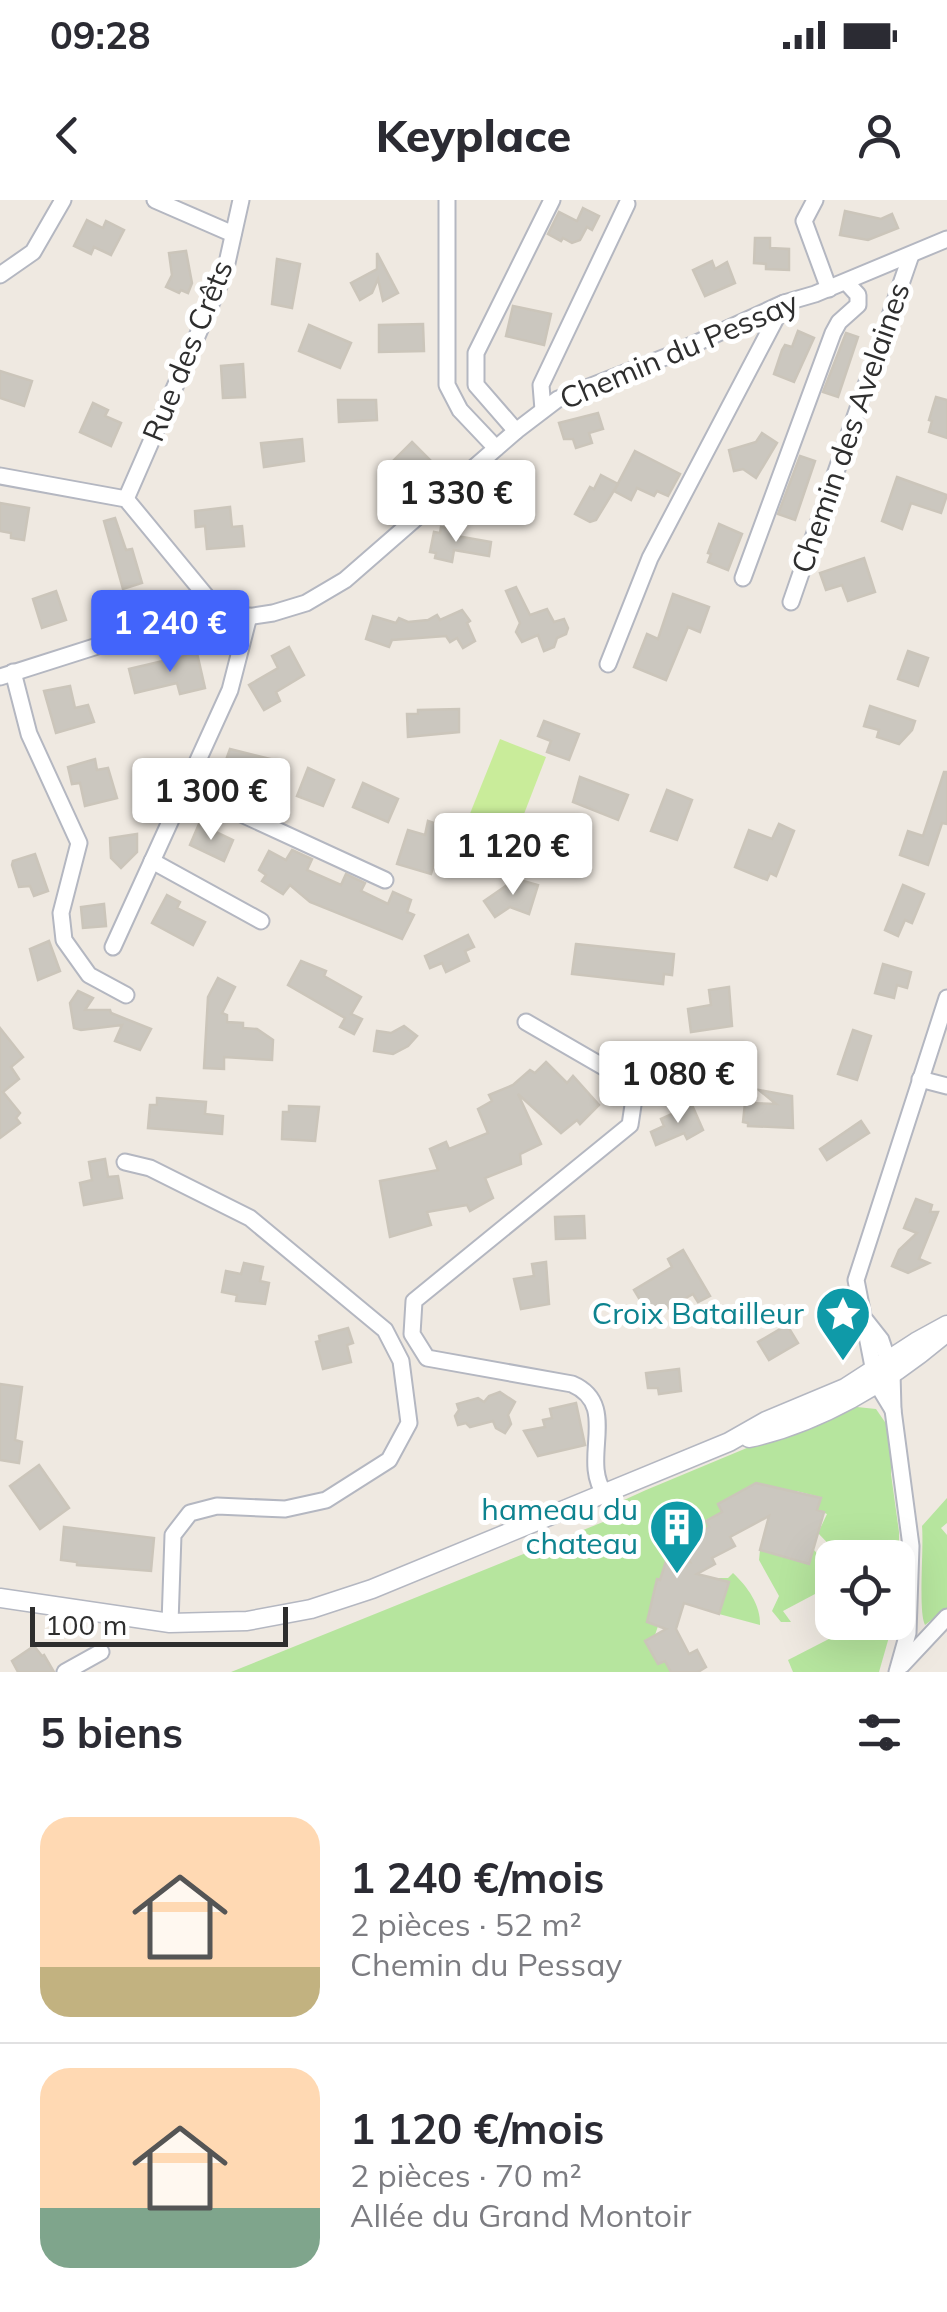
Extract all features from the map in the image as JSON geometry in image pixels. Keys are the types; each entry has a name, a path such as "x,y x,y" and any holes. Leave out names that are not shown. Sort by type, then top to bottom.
{"street":[{"path":"0,276 33,252 64,200"},
{"path":"155,200 233,234"},
{"name":"Rue des Crêts","path":"126,499 225,272 241,200"},
{"path":"447,200 447,386 460,410 496,448"},
{"path":"516,430 476,386 476,353 552,200"},
{"path":"815,200 804,221 829,288"},
{"path":"543,410 541,385 627,204"},
{"name":"Chemin du Pessay","path":"6,674 132,636 306,603 344,580 516,430 558,400 784,303 846,282 947,239"},
{"name":"Chemin des Avelaines","path":"791,602 911,255"},
{"path":"743,578 833,332 858,305 858,294 846,282"},
{"path":"608,664 650,558 784,303"},
{"path":"0,476 126,499 225,619"},
{"path":"114,947 230,690 249,616"},
{"path":"6,674 79,843 61,913 64,940 89,976 126,995"},
{"path":"185,788 385,880"},
{"path":"152,861 261,921"},
{"path":"898,1669 908,1633 911,1546 881,1340 866,1321 856,1280 947,998"},
{"path":"526,1022 621,1078 635,1092 630,1126 414,1301 412,1334 427,1358 572,1384 592,1396 598,1413 596,1476 605,1494"},
{"path":"920,1079 947,1086"},
{"path":"125,1162 150,1168 250,1218 385,1330 401,1361 409,1424 389,1460 326,1500 285,1508 217,1506 190,1512 173,1535 170,1622"},
{"path":"0,1598 170,1622 247,1620 327,1604 729,1442 766,1421 883,1371 947,1329"},
{"path":"898,1669 947,1616"},
{"path":"66,1672 102,1652"}],"green space":[{"path":"500,739 546,757 512,845 465,826"},
{"path":"857,1407 876,1409 887,1425 893,1448 891,1474 899,1540 825,1540 818,1533 827,1514 817,1510 820,1497 796,1491 738,1501 734,1495 718,1504 722,1512 706,1520 709,1527 680,1542 686,1555 679,1559 668,1556 657,1580 647,1622 658,1626 655,1635 646,1641 658,1663 665,1661 671,1672 231,1672 613,1518 624,1500 754,1445 790,1431 810,1429"},
{"path":"947,1498 947,1523 941,1528 947,1535 947,1608 925,1625 922,1526"},
{"path":"813,1549 815,1594 783,1611 791,1622 781,1622 772,1611 779,1596 759,1560 760,1550 808,1564"},
{"path":"733,1573 752,1596 760,1625 719,1614 714,1578 728,1578"},
{"path":"827,1640 888,1640 879,1672 793,1672 788,1660"}],"building":[{"path":"583,208 599,216 592,230 587,227 580,240 561,241 548,234 559,212 577,221"},
{"path":"845,211 881,219 892,214 898,228 868,240 840,235"},
{"path":"87,220 103,228 106,221 124,230 111,255 94,247 91,254 74,246"},
{"path":"755,238 770,238 770,248 789,249 789,270 766,269 766,264 754,263"},
{"path":"186,251 192,283 188,293 179,293 166,287 172,275 169,253"},
{"path":"377,253 398,293 383,301 378,279 372,293 360,300 351,283 377,269"},
{"path":"277,259 300,264 292,308 272,304"},
{"path":"712,261 715,269 727,262 735,283 705,296 693,270"},
{"path":"513,306 551,314 544,345 506,336"},
{"path":"423,324 424,351 379,352 379,325"},
{"path":"309,325 351,343 340,368 299,351"},
{"path":"798,331 814,338 794,382 774,374 782,350 785,345 792,347"},
{"path":"846,333 858,337 838,397 823,392"},
{"path":"243,364 245,397 223,398 221,366"},
{"path":"0,371 32,381 24,406 0,398"},
{"path":"936,397 947,400 947,438 929,432"},
{"path":"338,400 376,400 377,420 339,422"},
{"path":"93,403 108,410 105,416 121,423 111,446 80,432"},
{"path":"598,413 603,429 589,433 592,443 576,448 573,439 564,439 559,423"},
{"path":"762,433 777,443 756,478 743,469 734,471 729,450 756,442"},
{"path":"302,439 304,461 264,467 261,443"},
{"path":"412,442 434,464 415,484 392,462"},
{"path":"635,451 680,474 668,496 657,491 654,496 637,488 631,500 614,491"},
{"path":"800,456 815,461 795,520 778,514"},
{"path":"521,464 531,475 525,481 530,487 513,503 507,496 491,511 481,500"},
{"path":"601,475 618,484 596,520 590,522 575,514"},
{"path":"897,477 947,495 941,513 911,503 902,529 882,521"},
{"path":"0,503 29,508 24,540 0,531"},
{"path":"230,507 232,527 242,526 244,546 207,549 205,526 196,527 195,511"},
{"path":"115,518 126,550 132,549 142,583 123,589 104,521"},
{"path":"719,524 742,534 728,570 708,562"},
{"path":"441,527 458,530 457,536 491,542 489,556 454,550 452,562 435,558 436,553 430,552 434,532 440,533"},
{"path":"864,558 875,592 848,601 842,585 826,590 820,573"},
{"path":"516,587 530,615 547,609 554,622 564,619 566,634 557,638 554,647 544,651 538,635 522,642 516,632 520,623 506,591"},
{"path":"56,591 66,620 42,628 33,599"},
{"path":"673,594 709,607 700,632 688,627 666,680 634,667 647,634 658,639"},
{"path":"462,610 470,621 467,623 475,641 463,648 457,638 450,642 446,636 392,640 389,647 366,639 373,616 396,623 399,618 408,622 437,615 440,620"},
{"path":"289,647 304,675 276,692 280,701 264,710 249,685 278,668 272,656"},
{"path":"908,651 928,658 918,686 898,679"},
{"path":"197,653 205,688 180,694 177,683 135,693 129,669"},
{"path":"70,686 75,708 88,705 94,722 56,733 44,691"},
{"path":"870,706 915,721 912,730 899,744 877,737 879,730 864,726"},
{"path":"459,709 459,732 408,737 407,714"},
{"path":"544,721 579,734 569,760 547,752 551,741 538,736"},
{"path":"230,749 270,759 265,778 239,769 237,776 222,771"},
{"path":"95,759 97,770 108,768 117,798 85,806 80,783 72,784 68,767"},
{"path":"308,768 334,780 323,806 297,796"},
{"path":"944,772 947,824 942,823 928,865 900,855 908,831 923,836"},
{"path":"580,777 628,795 618,820 573,802"},
{"path":"363,783 398,799 388,822 353,807"},
{"path":"667,790 692,800 677,840 651,831"},
{"path":"428,821 446,827 431,874 397,864 408,830 425,835"},
{"path":"199,824 233,840 224,861 190,845"},
{"path":"779,824 794,831 776,876 770,873 767,880 735,867 749,830 772,839"},
{"path":"137,834 137,852 121,868 111,858 110,838"},
{"path":"292,850 312,859 307,870 341,885 346,874 365,883 361,891 388,904 393,892 411,900 407,912 414,915 402,939 310,902 290,885 283,894 262,881 266,875 259,870 269,851 286,860"},
{"path":"35,854 48,891 34,896 30,886 19,887 12,865 13,861"},
{"path":"516,879 538,885 529,914 510,907 495,917 484,901"},
{"path":"903,885 924,894 912,923 905,920 898,936 885,930"},
{"path":"167,895 180,902 177,908 205,922 193,945 152,923"},
{"path":"104,904 106,926 83,928 81,907"},
{"path":"468,935 474,947 465,951 469,961 446,972 442,963 430,968 425,956"},
{"path":"49,941 60,971 38,980 30,949"},
{"path":"576,944 674,954 672,975 664,974 663,984 572,974"},
{"path":"301,961 326,971 324,976 361,997 351,1014 362,1019 354,1034 340,1027 345,1018 288,985"},
{"path":"883,964 911,972 907,988 897,985 894,998 875,993"},
{"path":"218,978 235,987 222,1013 227,1015 227,1022 243,1023 243,1028 257,1029 273,1040 272,1060 224,1057 224,1069 204,1068 208,997"},
{"path":"729,987 732,1026 691,1032 688,1009 711,1005 709,990"},
{"path":"78,991 93,998 85,1010 110,1010 151,1029 140,1050 115,1041 122,1025 74,1028 70,1003"},
{"path":"404,1026 417,1036 408,1046 393,1054 374,1051 377,1031 391,1033"},
{"path":"0,1028 23,1057 11,1067 19,1079 3,1092 20,1113 16,1118 20,1123 0,1138"},
{"path":"853,1030 871,1036 857,1080 838,1074"},
{"path":"546,1062 567,1083 573,1076 599,1105 580,1124 577,1120 561,1133 518,1094 541,1144 520,1154 521,1164 485,1178 493,1198 470,1211 467,1205 427,1212 431,1225 390,1237 380,1181 438,1170 430,1149 446,1142 449,1149 488,1133 478,1109 492,1101 489,1095 513,1085 530,1070 535,1073"},
{"path":"759,1090 792,1096 793,1128 748,1126 743,1122 745,1103 776,1104"},
{"path":"157,1098 206,1102 205,1114 223,1116 222,1134 148,1128 150,1105 157,1105"},
{"path":"692,1105 703,1130 687,1139 684,1133 656,1145 651,1132 664,1126 661,1119"},
{"path":"289,1106 319,1107 315,1141 282,1139 283,1112 289,1112"},
{"path":"861,1121 869,1133 827,1160 820,1149"},
{"path":"105,1159 108,1177 118,1176 122,1198 84,1205 80,1183 92,1180 89,1162"},
{"path":"916,1199 932,1205 930,1212 938,1212 919,1259 929,1263 908,1273 892,1266 899,1250 917,1233 904,1228"},
{"path":"584,1216 585,1238 556,1239 555,1217"},
{"path":"683,1250 710,1296 698,1302 693,1294 651,1318 634,1290 672,1267 668,1259"},
{"path":"546,1262 549,1304 521,1309 514,1279 534,1276 532,1264"},
{"path":"244,1263 263,1267 260,1281 269,1283 265,1304 236,1301 237,1295 222,1292 226,1271 241,1274"},
{"path":"787,1325 798,1343 769,1360 758,1342"},
{"path":"348,1328 353,1343 347,1345 351,1362 323,1369 316,1342 320,1341 319,1336"},
{"path":"679,1369 681,1391 659,1394 658,1388 648,1388 646,1373"},
{"path":"0,1384 22,1387 15,1440 22,1442 19,1463 0,1460"},
{"path":"500,1392 515,1402 505,1433 493,1421 470,1427 466,1423 458,1425 457,1404 478,1398 484,1402"},
{"path":"576,1403 585,1445 538,1456 524,1431 545,1427 543,1420 552,1418 550,1409"},
{"path":"39,1465 69,1508 40,1529 10,1486"},
{"name":"hameau du chateau","path":"756,1483 821,1498 817,1510 824,1512 809,1564 760,1550 769,1516 730,1537 735,1546 712,1558 715,1564 697,1574 729,1582 719,1614 684,1603 676,1629 689,1654 697,1650 706,1667 698,1672 671,1672 665,1661 658,1664 645,1641 666,1629 647,1622 657,1579 660,1580 668,1555 690,1562 680,1543 709,1527 706,1521 722,1512 718,1504"},
{"path":"64,1527 154,1538 151,1571 77,1565 61,1560"},
{"path":"34,1646 54,1672 18,1672 12,1661"}],"place":[{"name":"Croix Batailleur","path":"843,1363"},
{"name":"hameau du chateau","path":"677,1576"}]}
